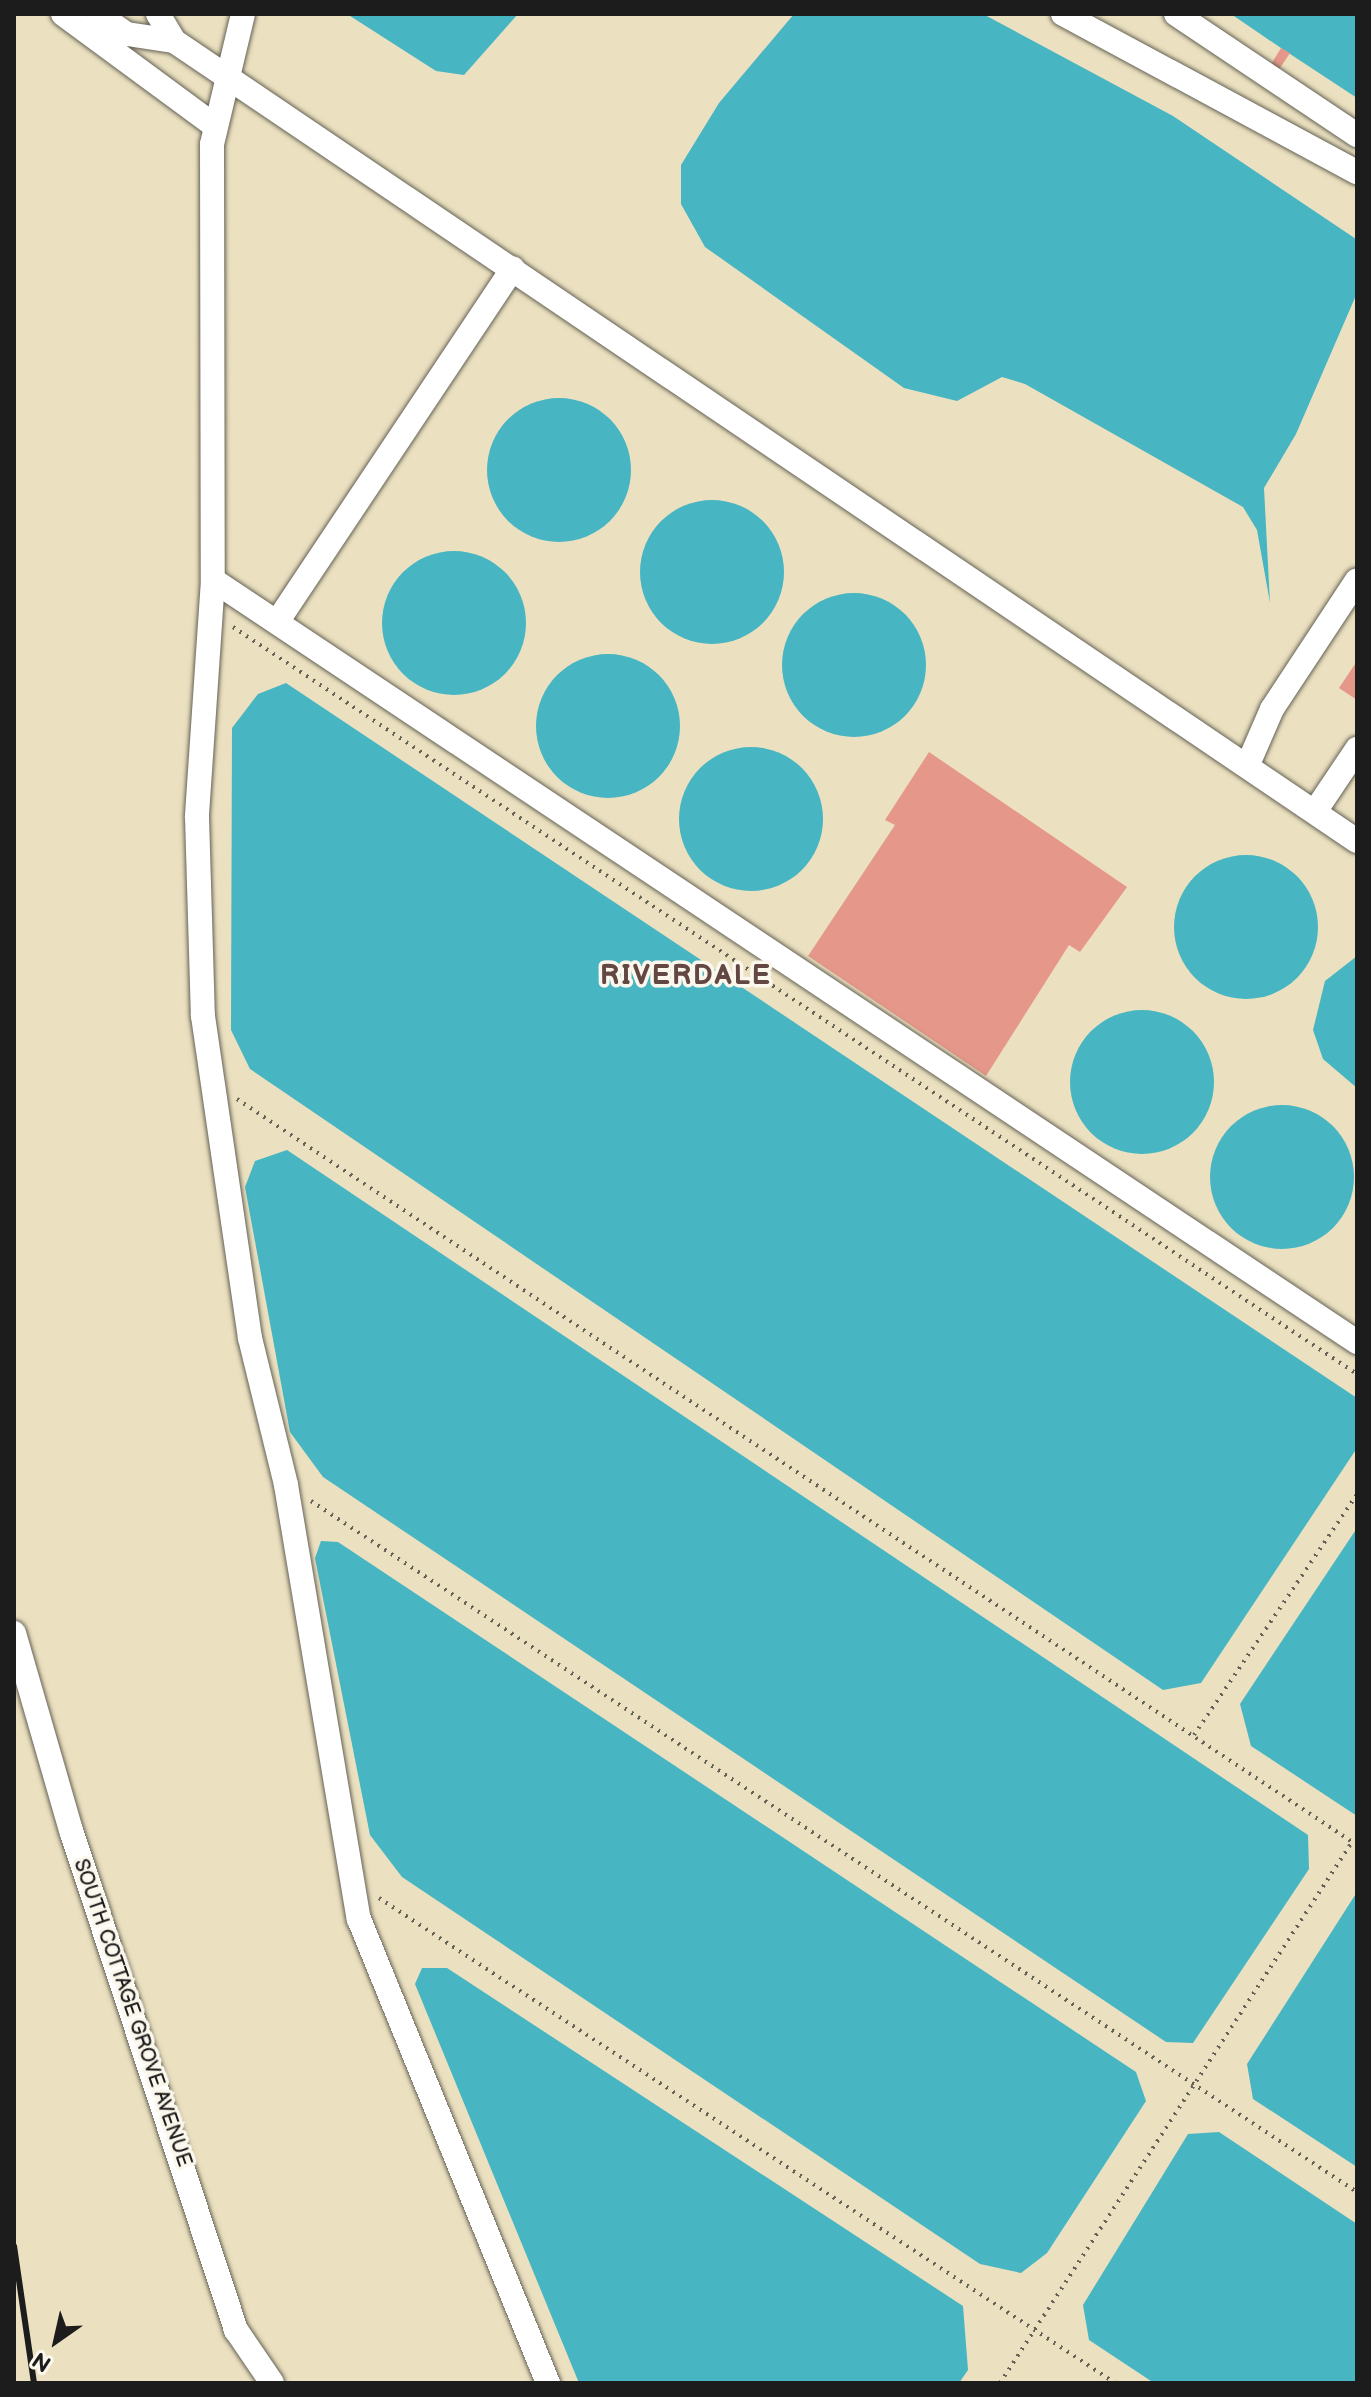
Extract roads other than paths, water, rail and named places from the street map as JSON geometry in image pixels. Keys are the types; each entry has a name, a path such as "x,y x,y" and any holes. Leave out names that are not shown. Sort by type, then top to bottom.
{"street":[{"path":"51,14 107,59 156,84"},
{"path":"63,14 215,126"},
{"path":"98,14 127,34 174,41 1318,807 1357,841"},
{"path":"158,14 174,41"},
{"path":"243,14 215,126 213,580 196,934 213,1083 250,1338 286,1485 349,1879 382,1981 548,2383"},
{"path":"1063,14 1357,172"},
{"path":"1176,14 1357,135"},
{"path":"277,622 513,268"},
{"path":"213,580 1357,1342"},
{"path":"1249,762 1272,709 1357,580"},
{"path":"1318,807 1357,749"},
{"name":"SOUTH COTTAGE GROVE AVENUE","path":"14,1633 71,1830 236,2330 272,2383"}],"water":[{"path":"347,14 518,14 464,75 436,71"},
{"path":"794,14 983,14 1173,116 1356,239 1357,293 1296,434 1264,488 1270,603 1257,530 1243,507 1025,384 1002,377 957,401 904,388 705,247 681,204 681,165 719,103"},
{"path":"1231,14 1357,14 1357,98 1281,48"},
{"path":"559,398 587,403 610,419 626,442 631,470 626,498 610,521 587,537 559,542 531,537 508,521 492,498 487,470 492,442 508,419 531,403"},
{"path":"712,500 740,505 763,521 779,544 784,572 779,600 763,623 740,639 712,644 684,639 661,623 645,600 640,572 645,544 661,521 684,505"},
{"path":"454,551 482,556 505,572 521,595 526,623 521,651 505,674 482,690 454,695 426,690 403,674 387,651 382,623 387,595 403,572 426,556"},
{"path":"854,593 882,598 905,614 921,637 926,665 921,693 905,716 882,732 854,737 826,732 803,716 787,693 782,665 787,637 803,614 826,598"},
{"path":"608,654 636,659 659,675 675,698 680,726 675,754 659,777 636,793 608,798 580,793 557,777 541,754 536,726 541,698 557,675 580,659"},
{"path":"286,683 1357,1398 1357,1448 1201,1683 1163,1690 250,1069 231,1030 232,728 258,694"},
{"path":"751,747 779,752 802,768 818,791 823,819 818,847 802,870 779,886 751,891 723,886 700,870 684,847 679,819 684,791 700,768 723,752"},
{"path":"1246,855 1274,860 1297,876 1313,899 1318,927 1313,955 1297,978 1274,994 1246,999 1218,994 1195,978 1179,955 1174,927 1179,899 1195,876 1218,860"},
{"path":"1357,956 1357,1088 1323,1059 1313,1030 1325,981"},
{"path":"1142,1010 1169,1016 1193,1031 1208,1055 1214,1082 1208,1109 1193,1133 1169,1148 1142,1154 1115,1148 1091,1133 1076,1109 1070,1082 1076,1055 1091,1031 1115,1016"},
{"path":"1282,1105 1309,1111 1333,1126 1348,1150 1354,1177 1348,1204 1333,1228 1309,1243 1282,1249 1255,1243 1231,1228 1216,1204 1210,1177 1216,1150 1231,1126 1255,1111"},
{"path":"287,1150 1308,1835 1309,1869 1193,2043 1166,2042 323,1477 290,1432 245,1187 255,1161"},
{"path":"1357,1528 1357,1816 1251,1746 1240,1704"},
{"path":"321,1541 338,1542 1136,2072 1146,2101 1047,2253 1021,2273 980,2264 402,1877 370,1835 315,1558"},
{"path":"1357,1892 1357,2167 1253,2099 1247,2064"},
{"path":"422,1968 447,1968 963,2306 968,2370 959,2383 579,2383 415,1984"},
{"path":"1219,2132 1357,2224 1357,2383 1154,2383 1089,2340 1083,2305 1188,2134"}],"railway":[{"path":"14,2246 34,2383"}],"district":[{"name":"RIVERDALE","path":"686,976"}]}
